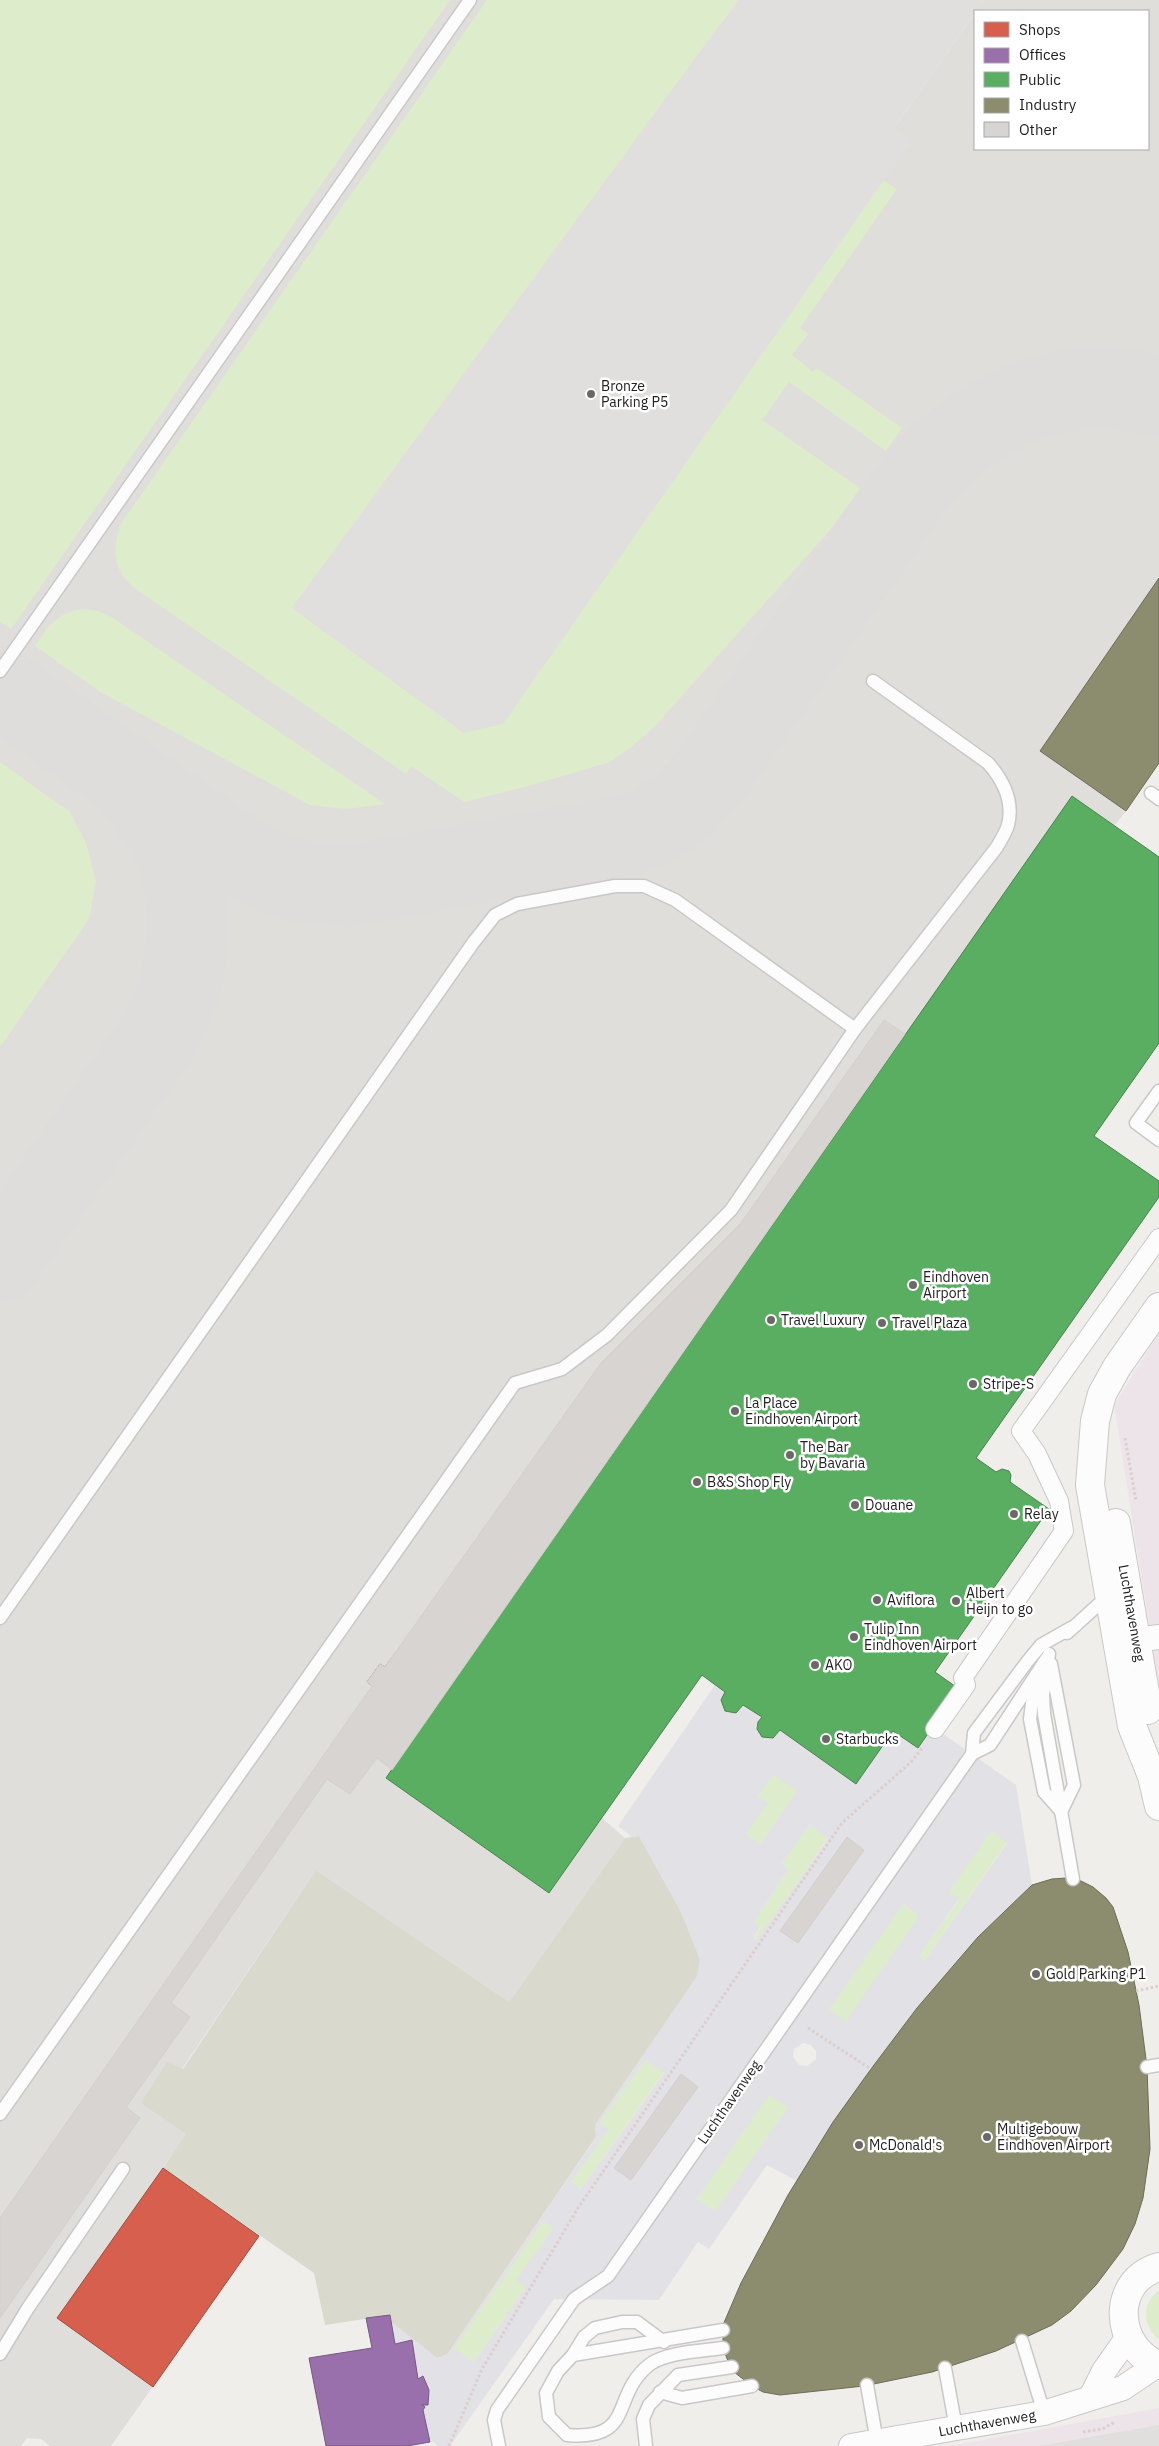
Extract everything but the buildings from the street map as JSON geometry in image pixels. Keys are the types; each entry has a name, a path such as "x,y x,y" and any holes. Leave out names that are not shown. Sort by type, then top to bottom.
{"street":[{"path":"935,1729 966,1685 963,1678 1064,1531 1059,1501 1037,1454 1021,1431 1159,1238"},
{"name":"Luchthavenweg","path":"1159,1307 1117,1367 1102,1394 1095,1421 1094,1454 1090,1486 1132,1726 1152,1776 1159,1806"},
{"name":"Luchthavenweg","path":"1094,1454 1109,1483 1148,1638 1152,1776"},
{"path":"1158,2365 1135,2349 1128,2337 1123,2322 1124,2305 1130,2290 1140,2278 1159,2267"},
{"path":"1091,2397 1104,2372 1128,2337"},
{"name":"Luchthavenweg","path":"851,2446 1044,2414 1123,2388 1158,2365"}],"lane":[{"path":"0,671 470,0"},
{"path":"0,2114 514,1383 562,1369 607,1335 731,1210 855,1029 997,847 1008,825 1007,792 1000,776 988,763 873,681"},
{"path":"0,1618 495,915 517,904 615,886 644,886 675,900 855,1029"},
{"path":"1159,1092 1136,1123 1159,1140"},
{"name":"Luchthavenweg","path":"972,1754 974,1733 1017,1674 1041,1645 1082,1621 1109,1594"},
{"name":"Luchthavenweg","path":"499,2446 494,2420 497,2410 574,2299 608,2276 972,1754 990,1745 1049,1654 1071,1628"},
{"path":"1049,1654 1074,1784 1061,1812"},
{"name":"Luchthavenweg","path":"1049,1654 1034,1696 1030,1720 1044,1792 1061,1812 1074,1879"},
{"path":"0,2354 28,2308 123,2169"},
{"path":"664,2342 637,2322 622,2322 595,2328 584,2337 573,2355 558,2371 546,2394 549,2416 567,2436 586,2437 603,2433 615,2422 635,2379 660,2358 723,2348"},
{"path":"573,2355 664,2342 723,2330"},
{"path":"1022,2341 1044,2414"},
{"path":"646,2446 644,2419 649,2405 678,2375 732,2367"},
{"path":"944,2368 956,2428"},
{"path":"867,2385 877,2442"},
{"path":"660,2392 682,2398 752,2386"},
{"path":"625,2403 649,2405"}],"path":[{"path":"1124,1434 1137,1502"},
{"path":"449,2446 482,2369 578,2208 842,1824 911,1762 935,1729"},
{"path":"1136,1991 1159,1986"},
{"path":"789,2016 871,2069"}],"shaded area":[{"name":"Eindhoven Airport","path":"0,0 728,0 503,724 911,140 894,128 974,14 974,150 1149,150 1149,10 977,10 984,0 1159,0 1159,578 1040,751 1126,811 1114,826 1159,857 1159,1043 1094,1136 1159,1181 1159,1197 976,1458 996,1472 1002,1469 1009,1471 1011,1482 1049,1509 935,1672 933,1727 918,1748 893,1731 856,1784 780,1730 773,1738 762,1737 757,1729 761,1718 743,1705 741,1709 734,1713 725,1711 721,1704 724,1693 702,1676 602,1818 625,1838 509,2002 316,1870 182,2069 187,2134 163,2167 259,2236 111,2446 50,2446 41,2439 27,2438 21,2446 0,2446"},
{"name":"Bronze Parking P5","path":"738,0 984,0 977,10 974,10 974,14 894,128 912,140 503,724 464,733 292,608"},
{"path":"1159,1333 1159,1686 1114,1405"},
{"path":"715,1685 725,1692 721,1700 725,1711 736,1713 743,1705 762,1717 758,1722 757,1729 762,1737 773,1738 780,1730 856,1784 893,1731 918,1748 933,1727 1016,1785 1032,1885 978,1937 917,2008 834,2122 797,2181 767,2165 709,2249 698,2242 659,2300 554,2299 450,2446 438,2446 429,2438 423,2410 425,2407 422,2404 428,2405 429,2390 423,2376 418,2379 413,2341 409,2340 395,2344 391,2322 437,2358 447,2354 596,2138 595,2125 697,1976 700,1960 680,1910 639,1836 632,1837 618,1826","holes":["774,1775 797,1791 760,1844 746,1834 768,1803 758,1796","810,1825 828,1839 756,1941 754,1938 760,1927 754,1922 789,1869 782,1863","991,1831 1007,1843 925,1960 919,1956 959,1899 949,1892","903,1904 919,1916 846,2021 829,2010","803,2043 811,2045 816,2051 816,2059 807,2066 799,2065 793,2057 794,2049","645,2060 664,2073 581,2189 571,2182 609,2129 600,2123","769,2095 788,2107 715,2211 697,2199","543,2221 553,2228 516,2281 526,2287 474,2362 454,2348"]},
{"path":"639,1836 680,1910 695,1943 700,1960 698,1976 596,2125 596,2137 447,2355 437,2358 391,2322 390,2315 325,2325 314,2273 163,2168 186,2134 141,2103 167,2062 183,2069 316,1870 509,2002 625,1838"},
{"path":"1159,2408 1159,2446 949,2446"},
{"path":"1159,2425 1159,2446 1039,2446"}],"green space":[{"path":"0,0 450,0 11,629 0,622"},
{"path":"487,0 738,0 292,608 464,733 883,180 897,189 800,328 808,334 792,355 813,372 817,368 902,428 886,451 789,382 762,420 860,488 831,529 655,726 635,744 610,762 532,785 464,802 411,766 406,774 134,588 127,581 118,566 116,543 120,525"},
{"path":"82,609 98,611 113,618 385,804 347,809 310,805 102,693 35,646 54,621 73,611"},
{"path":"0,762 70,812 86,843 96,881 89,919 0,1047"},
{"path":"774,1774 798,1791 760,1844 746,1834 767,1803 758,1796"},
{"path":"810,1825 828,1838 757,1941 754,1939 760,1928 754,1922 789,1869 782,1863"},
{"path":"991,1831 1007,1842 925,1960 919,1956 959,1900 948,1892"},
{"path":"902,1904 920,1916 846,2022 829,2010"},
{"path":"645,2060 664,2072 581,2189 571,2182 608,2129 600,2123"},
{"path":"769,2094 788,2107 715,2212 697,2199"},
{"path":"542,2220 553,2228 517,2281 526,2287 474,2362 453,2348"},
{"path":"1159,2290 1159,2340 1149,2328 1146,2315 1149,2302"}],"taxiway":[{"path":"0,688 239,856 267,870 304,882 348,886 614,838 651,827 684,806 713,772 924,471 950,447 976,427 1003,411 1031,399 1060,392 1091,388 1124,390 1159,396"},
{"path":"0,1262 157,1038 172,1008 180,985 187,945 188,924 184,882 179,862 168,836 155,815 133,788"}],"place":[{"name":"Bronze Parking P5","path":"591,394"},
{"name":"Eindhoven Airport","path":"913,1285"},
{"name":"Travel Luxury","path":"771,1320"},
{"name":"Travel Plaza","path":"882,1323"},
{"name":"Stripe-S","path":"973,1384"},
{"name":"La Place Eindhoven Airport","path":"735,1411"},
{"name":"The Bar by Bavaria","path":"790,1455"},
{"name":"B&S Shop Fly","path":"697,1482"},
{"name":"Douane","path":"855,1505"},
{"name":"Relay","path":"1014,1514"},
{"name":"Aviflora","path":"877,1600"},
{"name":"Albert Heijn to go","path":"956,1601"},
{"name":"Tulip Inn Eindhoven Airport","path":"854,1637"},
{"name":"AKO","path":"815,1665"},
{"name":"Starbucks","path":"826,1739"},
{"name":"Gold Parking P1","path":"1036,1974"},
{"name":"Multigebouw Eindhoven Airport","path":"987,2137"},
{"name":"McDonald's","path":"859,2145"}]}
